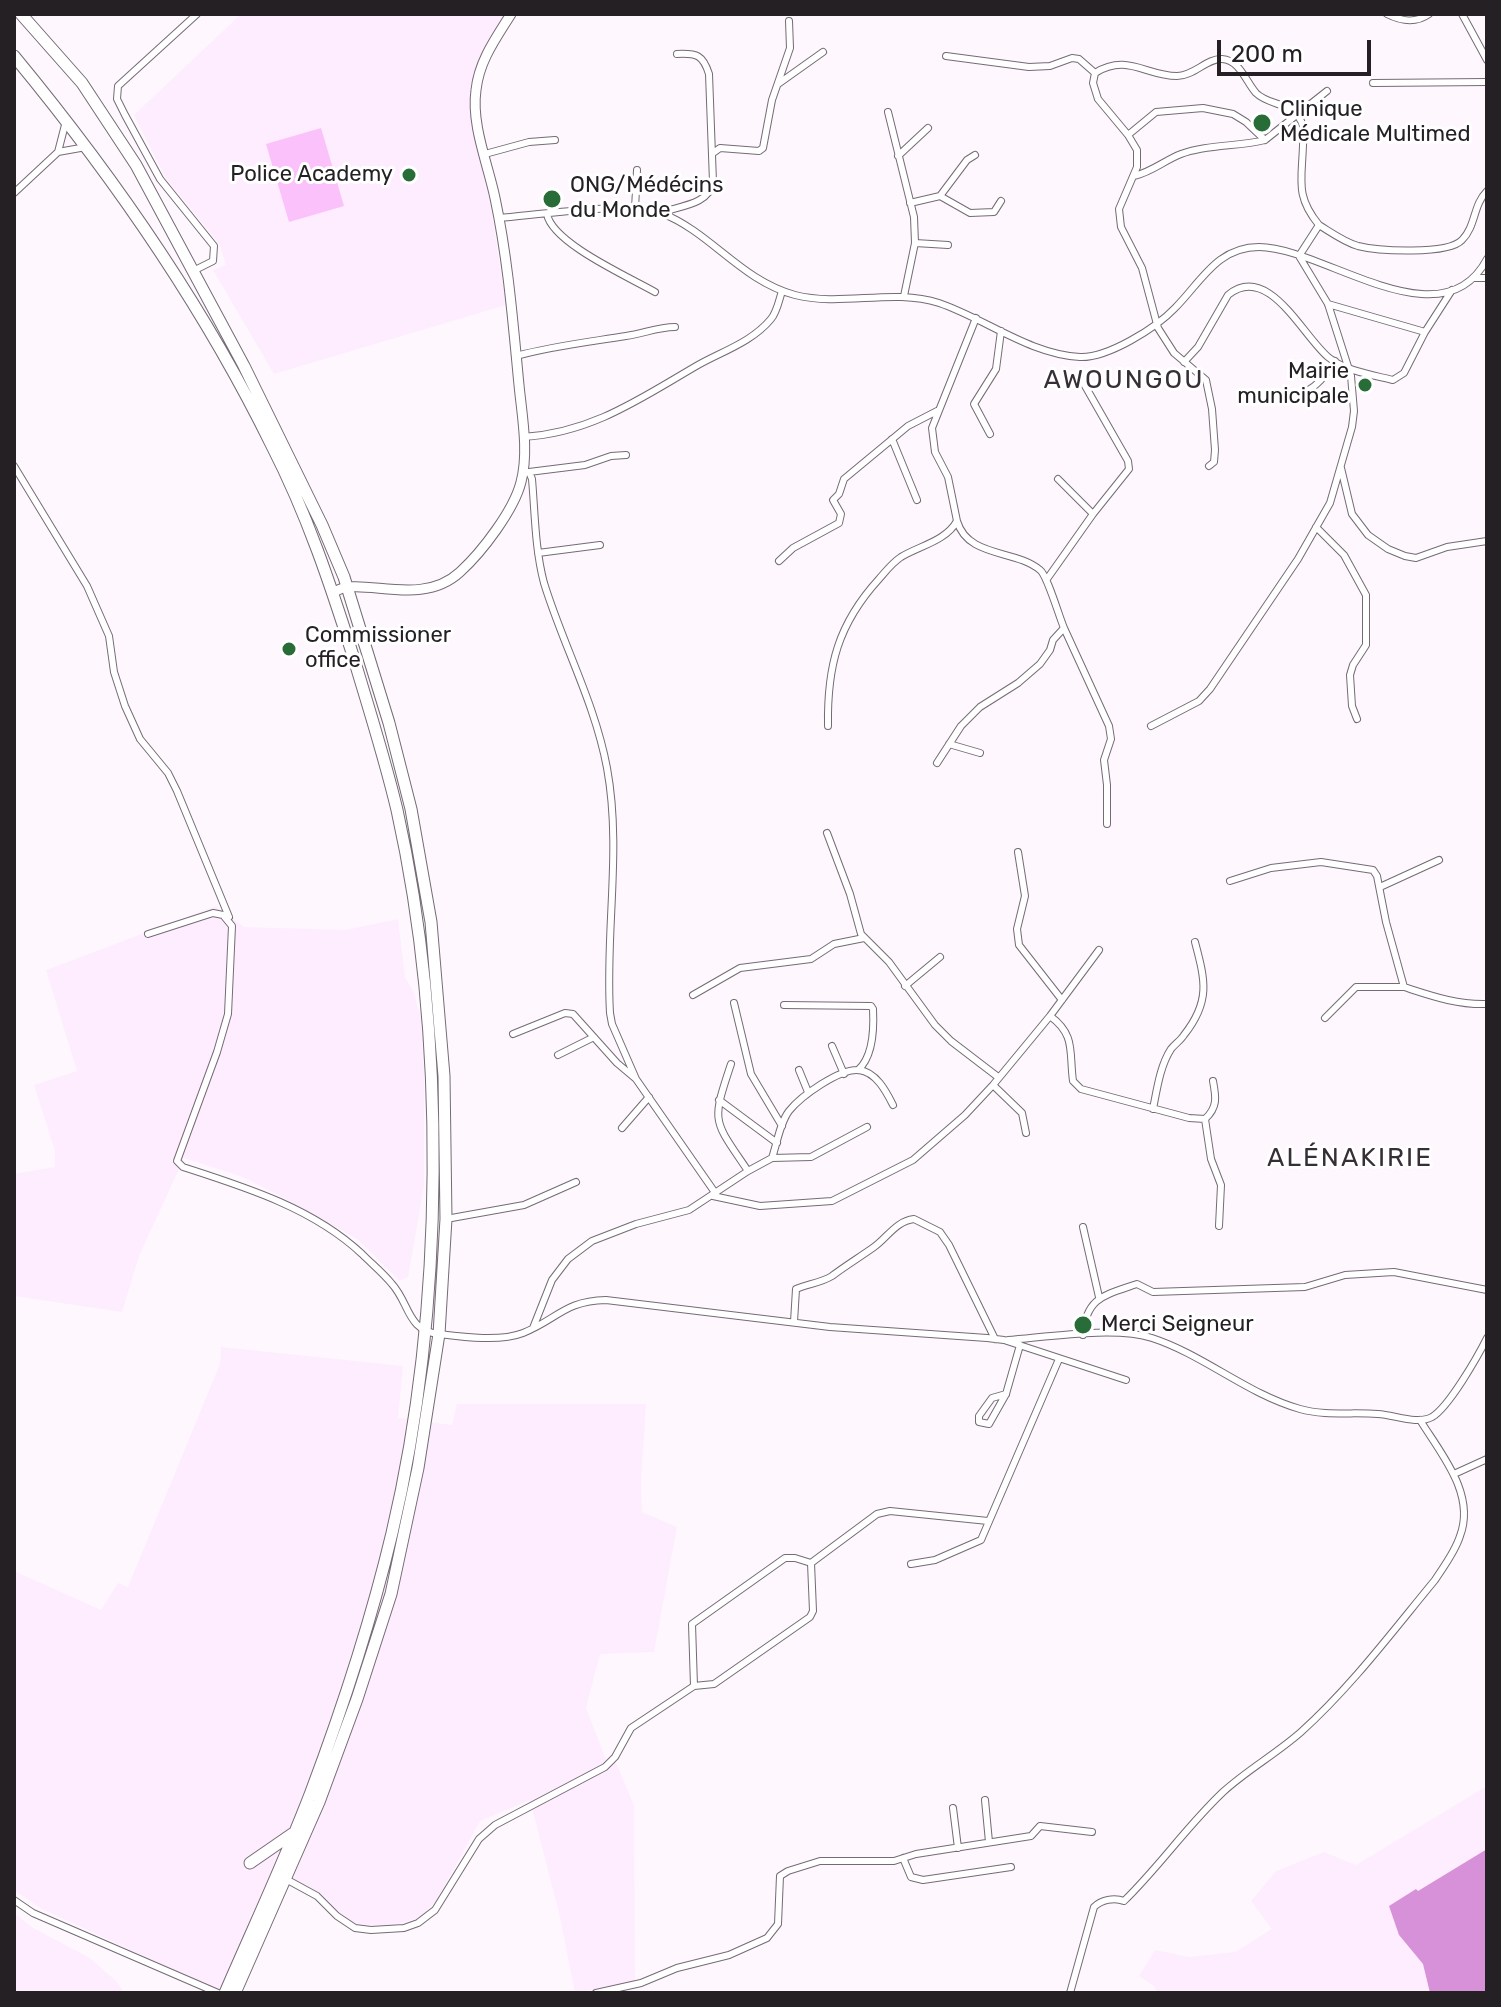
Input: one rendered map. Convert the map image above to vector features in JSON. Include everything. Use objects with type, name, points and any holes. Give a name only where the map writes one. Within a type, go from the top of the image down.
[{"type":"highway","points":[[21,14],[82,83],[151,190],[322,525],[348,591],[389,723],[411,809],[425,882],[444,1076],[446,1219],[439,1334],[418,1468],[391,1594],[340,1748],[225,1993]]},
{"type":"highway","points":[[14,56],[88,147],[173,270],[241,385],[304,515],[333,593],[379,741],[397,810],[416,918],[429,1044],[433,1133],[431,1236],[413,1426],[393,1530],[346,1696],[235,1993]]},
{"type":"highway","points":[[250,1863],[293,1834]]},
{"type":"street","points":[[193,271],[213,261],[214,246],[160,179],[116,92],[118,86],[197,14]]},
{"type":"street","points":[[333,593],[431,589],[458,574],[509,509],[526,472],[499,218],[475,109],[478,78],[484,59],[511,14]]},
{"type":"street","points":[[1387,14],[1408,21],[1429,14]]},
{"type":"street","points":[[1462,14],[1487,60]]},
{"type":"street","points":[[713,153],[720,148],[762,150],[772,100],[790,48],[789,21]]},
{"type":"street","points":[[778,84],[823,52]]},
{"type":"street","points":[[659,213],[700,200],[712,191],[710,90],[704,59],[698,54],[677,54]]},
{"type":"street","points":[[946,56],[1029,67],[1050,66],[1072,58],[1079,59],[1095,73]]},
{"type":"street","points":[[1095,73],[1123,64],[1167,75],[1186,75],[1222,59],[1236,66],[1259,96],[1289,108],[1301,120],[1301,195],[1319,225],[1348,242],[1403,250],[1453,247],[1469,231],[1480,198],[1487,191]]},
{"type":"street","points":[[1095,73],[1093,83],[1098,99],[1137,150],[1139,160],[1122,199],[1119,216],[1128,243],[1142,268],[1156,324],[1169,347],[1206,380],[1215,456],[1209,466]]},
{"type":"street","points":[[1373,83],[1487,82]]},
{"type":"street","points":[[1134,176],[1146,173],[1179,154],[1265,140],[1327,91]]},
{"type":"street","points":[[1128,135],[1156,112],[1203,108],[1233,114],[1265,140]]},
{"type":"street","points":[[888,112],[916,228],[904,296]]},
{"type":"street","points":[[58,152],[66,120]]},
{"type":"street","points":[[898,156],[928,128]]},
{"type":"street","points":[[485,154],[529,142],[555,140]]},
{"type":"street","points":[[14,193],[58,152],[88,147]]},
{"type":"street","points":[[940,196],[967,160],[975,155]]},
{"type":"street","points":[[635,209],[637,170]]},
{"type":"street","points":[[910,203],[940,196],[976,214],[994,212],[1001,201]]},
{"type":"street","points":[[499,218],[635,209],[659,213],[686,227],[753,277],[782,291],[831,299],[904,296],[938,303],[1029,344],[1082,357],[1116,348],[1156,324],[1178,305],[1213,264],[1230,253],[1261,247],[1299,256],[1385,288],[1425,294],[1452,290],[1473,278],[1487,259]]},
{"type":"street","points":[[547,214],[556,232],[655,292]]},
{"type":"street","points":[[1299,256],[1319,225]]},
{"type":"street","points":[[915,243],[948,245]]},
{"type":"street","points":[[1151,726],[1203,698],[1254,626],[1330,503],[1354,411],[1349,368],[1328,304],[1299,256]]},
{"type":"street","points":[[1473,278],[1487,278]]},
{"type":"street","points":[[1184,362],[1198,347],[1228,295],[1247,286],[1262,287],[1335,361],[1349,368],[1398,379],[1452,290]]},
{"type":"street","points":[[523,437],[572,431],[647,397],[750,339],[773,318],[782,291]]},
{"type":"street","points":[[1328,304],[1425,332]]},
{"type":"street","points":[[976,318],[937,411],[932,428],[935,452],[948,477],[957,521],[966,539],[1035,567],[1047,579],[1051,599],[1109,726],[1111,739],[1104,760],[1107,824]]},
{"type":"street","points":[[516,356],[550,346],[675,327]]},
{"type":"street","points":[[990,434],[974,404],[996,369],[1001,331]]},
{"type":"street","points":[[1266,399],[1300,396],[1310,390],[1335,361]]},
{"type":"street","points":[[1047,579],[1093,514],[1127,474],[1129,465],[1080,377]]},
{"type":"street","points":[[779,561],[793,548],[839,523],[841,514],[833,500],[839,494],[844,479],[908,426],[937,411]]},
{"type":"street","points":[[892,439],[917,500]]},
{"type":"street","points":[[526,472],[585,465],[611,456],[626,455]]},
{"type":"street","points":[[14,466],[87,586],[109,636],[114,672],[125,706],[140,739],[168,773],[177,791],[232,926],[228,1014],[177,1161],[183,1167],[251,1189],[292,1208],[349,1242],[393,1284],[423,1332],[507,1336],[533,1328],[577,1303],[606,1300],[794,1322],[1004,1340],[1124,1333],[1153,1338],[1270,1398],[1300,1409],[1420,1420],[1430,1418],[1441,1409],[1487,1338]]},
{"type":"street","points":[[1341,468],[1352,514],[1368,535],[1388,549],[1416,558],[1447,547],[1487,541]]},
{"type":"street","points":[[526,472],[532,479],[538,553],[549,599],[574,659],[607,765],[614,835],[610,1013],[636,1079]]},
{"type":"street","points":[[1058,479],[1093,514]]},
{"type":"street","points":[[828,726],[827,697],[833,663],[857,602],[893,563],[949,532],[957,521]]},
{"type":"street","points":[[1316,527],[1344,555],[1366,595],[1366,645],[1350,675],[1352,706],[1357,719]]},
{"type":"street","points":[[538,553],[600,545]]},
{"type":"street","points":[[937,763],[961,726],[980,707],[1018,683],[1040,664],[1053,640],[1064,628]]},
{"type":"street","points":[[949,744],[980,753]]},
{"type":"street","points":[[827,833],[864,938],[889,962],[935,1025],[998,1077]]},
{"type":"street","points":[[1018,852],[1025,896],[1017,929],[1019,945],[1062,1000]]},
{"type":"street","points":[[1380,887],[1439,860]]},
{"type":"street","points":[[1230,881],[1271,868],[1321,862],[1373,870],[1380,887],[1404,987]]},
{"type":"street","points":[[148,934],[213,913],[223,915],[232,926]]},
{"type":"street","points":[[693,995],[740,968],[811,959],[834,944],[864,938]]},
{"type":"street","points":[[1153,1109],[1161,1074],[1171,1050],[1184,1035],[1204,1000],[1205,983],[1195,942]]},
{"type":"street","points":[[513,1034],[569,1013],[636,1079],[714,1195],[760,1206],[832,1201],[913,1160],[932,1146],[993,1085],[1099,950]]},
{"type":"street","points":[[905,986],[940,957]]},
{"type":"street","points":[[1325,1018],[1356,987],[1404,987],[1438,999],[1487,1004]]},
{"type":"street","points":[[734,1003],[751,1074],[782,1126]]},
{"type":"street","points":[[772,1158],[789,1111],[808,1092],[858,1070],[865,1063],[873,1034],[871,1006],[784,1005]]},
{"type":"street","points":[[1050,1016],[1069,1035],[1073,1081],[1081,1089],[1153,1109],[1205,1119]]},
{"type":"street","points":[[558,1055],[592,1038]]},
{"type":"street","points":[[832,1046],[844,1074]]},
{"type":"street","points":[[731,1064],[716,1110],[719,1124],[748,1171]]},
{"type":"street","points":[[799,1070],[808,1092]]},
{"type":"street","points":[[858,1070],[870,1075],[883,1087],[893,1105]]},
{"type":"street","points":[[1205,1119],[1214,1111],[1216,1097],[1213,1081]]},
{"type":"street","points":[[993,1085],[1022,1113],[1026,1133]]},
{"type":"street","points":[[622,1128],[649,1097]]},
{"type":"street","points":[[719,1100],[777,1143]]},
{"type":"street","points":[[1205,1119],[1211,1159],[1221,1185],[1219,1226]]},
{"type":"street","points":[[533,1328],[552,1280],[568,1259],[592,1241],[636,1224],[675,1215],[714,1195],[772,1158],[811,1157],[867,1127]]},
{"type":"street","points":[[446,1219],[524,1205],[576,1182]]},
{"type":"street","points":[[794,1322],[796,1289],[832,1275],[882,1241],[885,1235],[909,1219],[914,1219],[940,1232],[949,1245],[995,1339]]},
{"type":"street","points":[[1083,1227],[1099,1297]]},
{"type":"street","points":[[1083,1335],[1084,1317],[1099,1297],[1137,1284],[1153,1292],[1305,1287],[1345,1275],[1394,1272],[1487,1290]]},
{"type":"street","points":[[1004,1340],[1126,1380]]},
{"type":"street","points":[[1006,1394],[992,1398],[979,1416],[979,1422],[989,1424],[1006,1394],[1020,1345]]},
{"type":"street","points":[[911,1564],[935,1560],[983,1538],[1059,1359]]},
{"type":"street","points":[[1070,1993],[1094,1907],[1110,1900],[1124,1901],[1222,1793],[1297,1735],[1329,1705],[1435,1580],[1460,1537],[1464,1520],[1460,1488],[1454,1474],[1420,1420]]},
{"type":"street","points":[[1454,1474],[1487,1459]]},
{"type":"street","points":[[811,1563],[883,1512],[988,1521]]},
{"type":"street","points":[[694,1686],[692,1624],[785,1558],[811,1563]]},
{"type":"street","points":[[280,1877],[317,1896],[337,1916],[355,1928],[390,1929],[418,1923],[435,1910],[487,1831],[505,1818],[605,1767],[615,1757],[631,1728],[694,1686],[714,1684],[810,1617],[813,1611],[811,1563]]},
{"type":"street","points":[[985,1800],[989,1842]]},
{"type":"street","points":[[953,1808],[958,1848]]},
{"type":"street","points":[[596,1993],[641,1983],[677,1968],[729,1955],[767,1938],[778,1924],[780,1876],[788,1871],[820,1861],[854,1859],[884,1862],[1031,1836],[1040,1826],[1092,1832]]},
{"type":"street","points":[[903,1858],[911,1877],[923,1880],[1011,1867]]},
{"type":"street","points":[[14,1900],[33,1913],[218,1993]]},
{"type":"shaded area","points":[[241,14],[507,14],[477,66],[471,108],[489,194],[506,305],[274,374],[213,270],[226,265],[220,245],[165,177],[134,115]]},
{"type":"shaded area","points":[[321,128],[344,206],[289,222],[266,144]]},
{"type":"shaded area","points":[[216,906],[244,927],[346,930],[398,919],[405,977],[421,1017],[424,1074],[424,1186],[408,1277],[400,1281],[357,1239],[280,1196],[243,1177],[184,1158],[139,1256],[122,1312],[14,1296],[14,1174],[55,1167],[55,1151],[34,1085],[77,1071],[46,970]]},
{"type":"shaded area","points":[[221,1347],[403,1366],[398,1418],[452,1425],[457,1404],[646,1404],[642,1512],[677,1527],[654,1652],[600,1654],[586,1708],[607,1762],[616,1763],[634,1805],[635,1982],[575,1993],[560,1917],[530,1800],[480,1821],[438,1898],[421,1918],[390,1926],[353,1924],[315,1890],[286,1884],[223,1993],[42,1909],[14,1890],[14,1571],[101,1610],[118,1583],[128,1587],[220,1364]]},
{"type":"shaded area","points":[[1487,1786],[1487,1849],[1417,1892],[1416,1889],[1399,1935],[1423,1964],[1430,1993],[1158,1993],[1154,1986],[1139,1976],[1155,1950],[1189,1957],[1235,1952],[1272,1929],[1251,1901],[1276,1871],[1324,1852],[1356,1865]]},
{"type":"shaded area","points":[[1487,1849],[1487,1993],[1430,1993],[1423,1964],[1399,1935],[1389,1906]]},
{"type":"shaded area","points":[[14,1913],[33,1928],[90,1958],[117,1982],[124,1993],[14,1993]]},
{"type":"place","name":"Clinique Médicale Multimed","points":[[1262,123]]},
{"type":"place","name":"Police Academy","points":[[409,175]]},
{"type":"place","name":"ONG/Médécins du Monde","points":[[552,199]]},
{"type":"place","name":"Mairie municipale","points":[[1365,385]]},
{"type":"place","name":"Commissioner office","points":[[289,649]]},
{"type":"place","name":"Merci Seigneur","points":[[1083,1325]]},
{"type":"district","name":"AWOUNGOU","points":[[1124,380]]},
{"type":"district","name":"ALÉNAKIRIE","points":[[1350,1158]]}]
